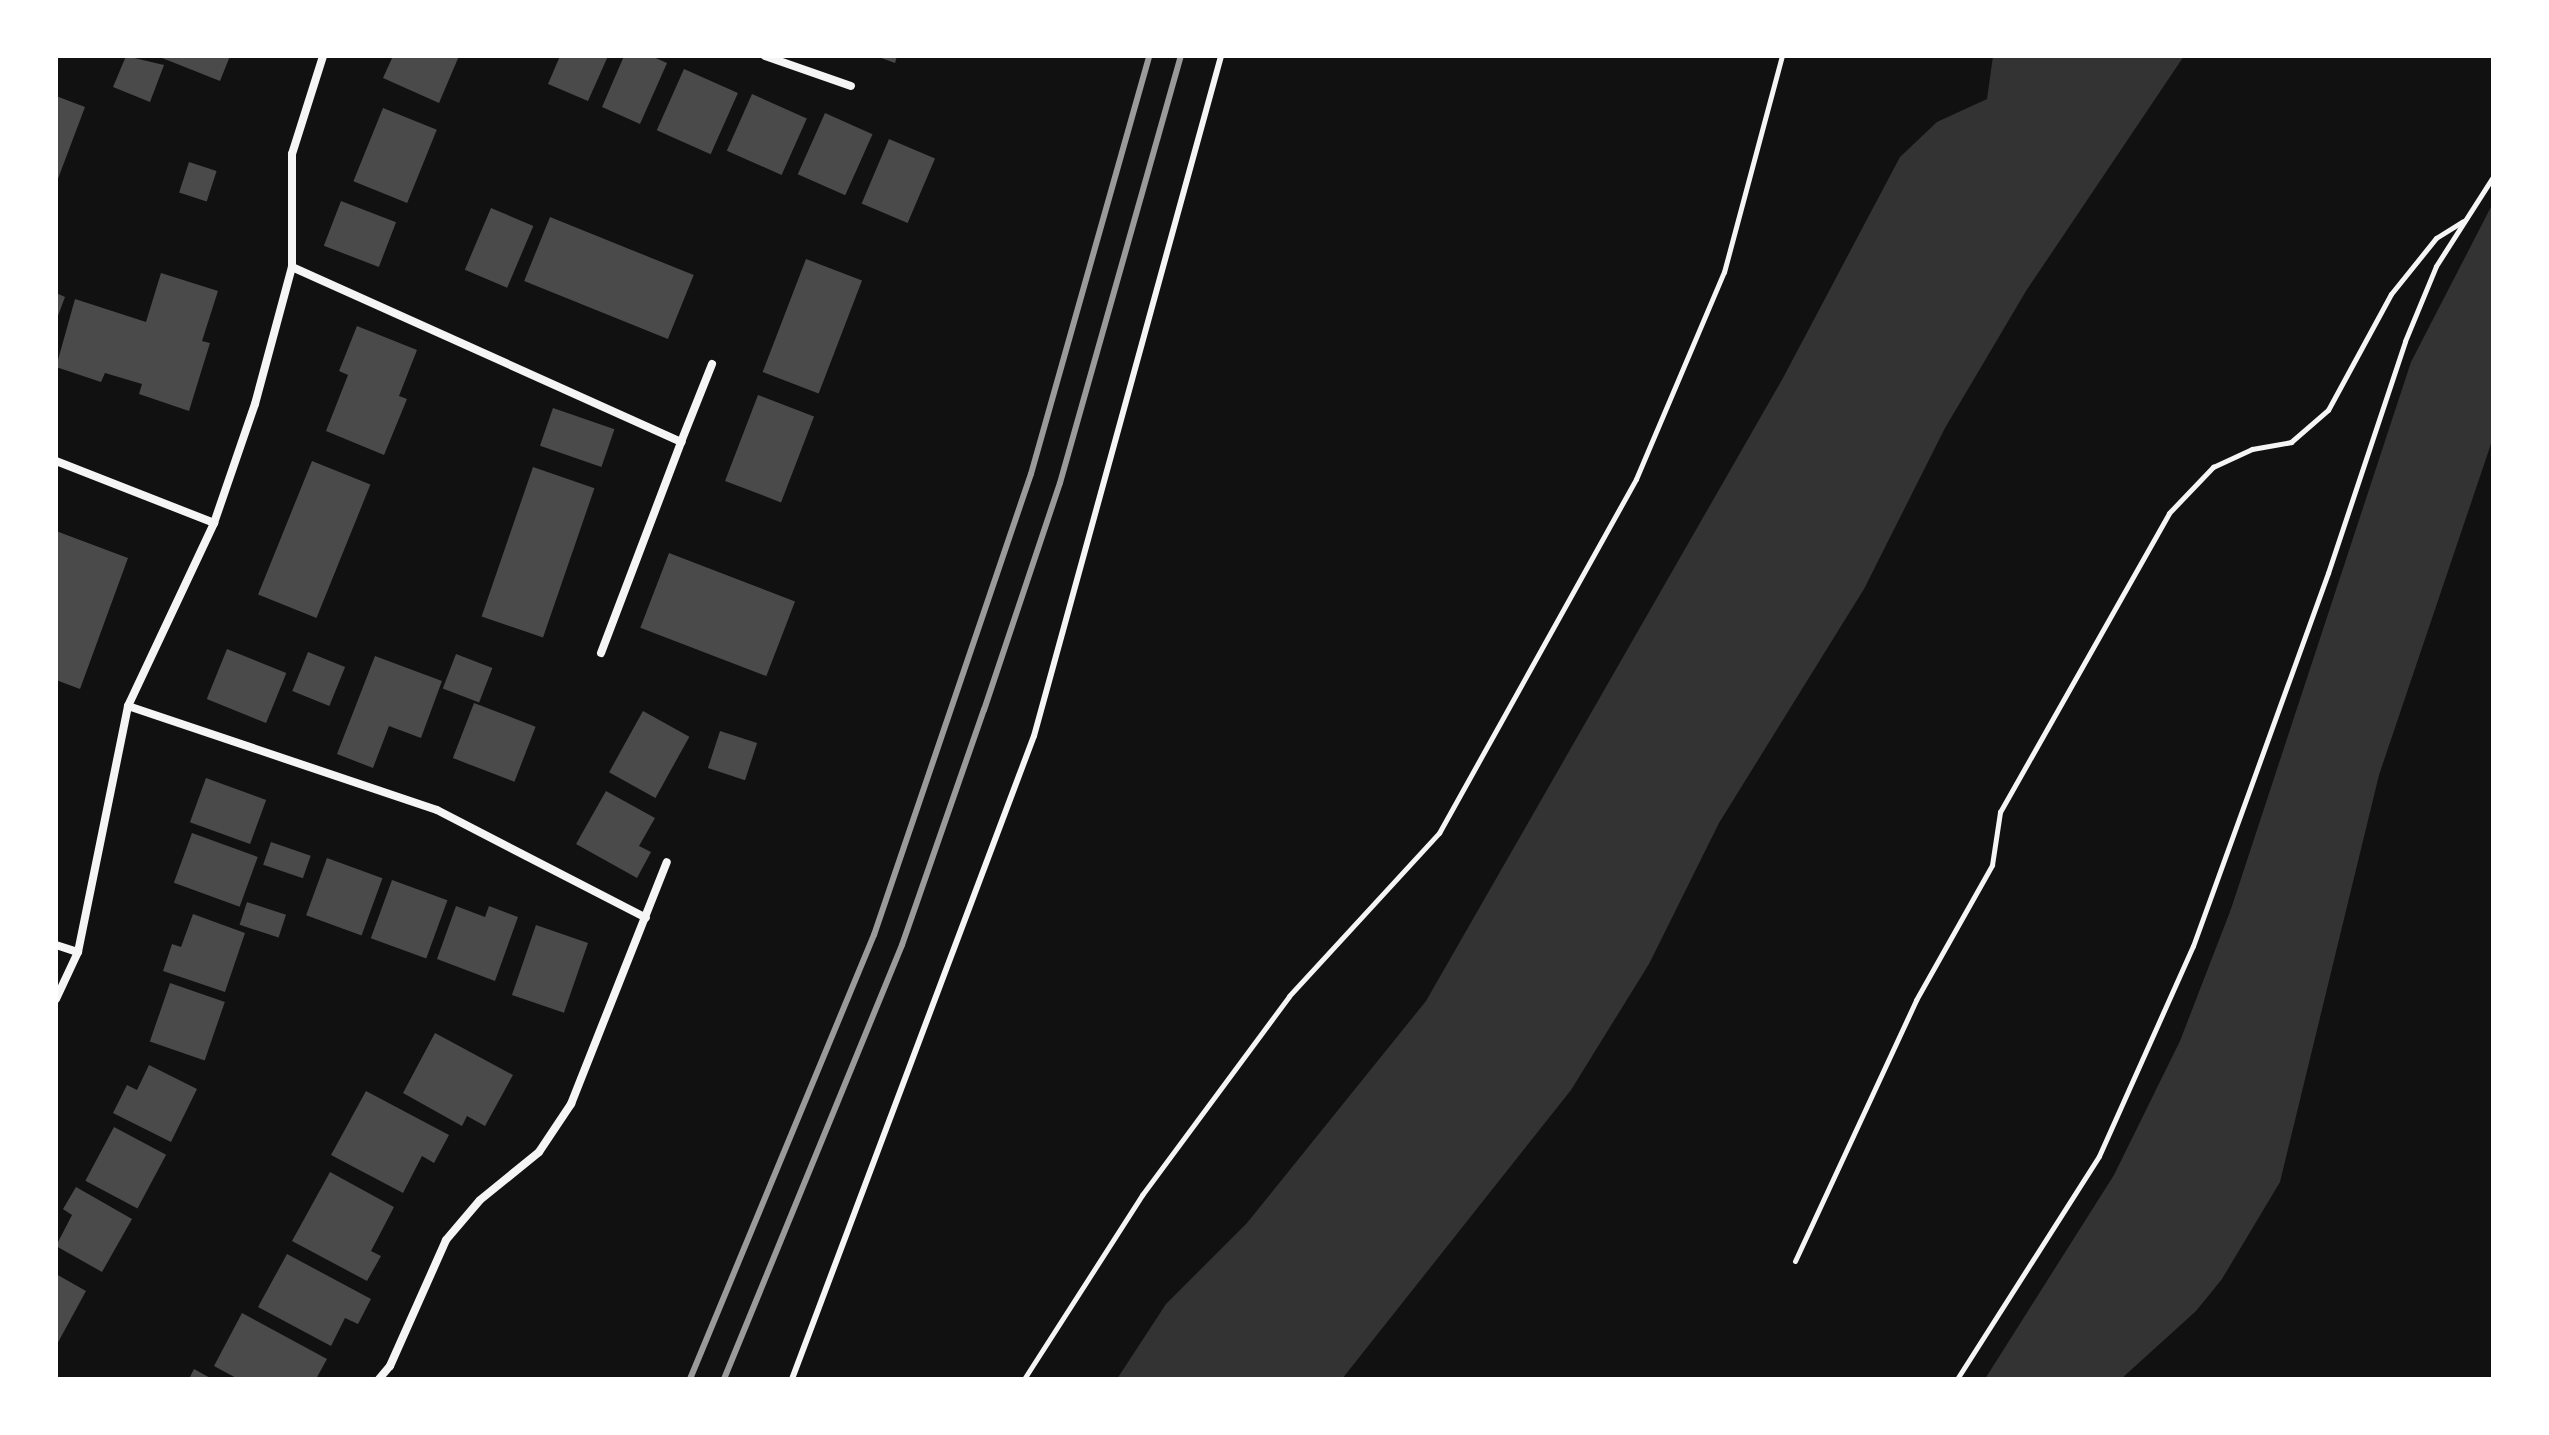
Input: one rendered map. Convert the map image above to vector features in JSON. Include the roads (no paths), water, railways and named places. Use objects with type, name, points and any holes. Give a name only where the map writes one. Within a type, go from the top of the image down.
[{"type":"street","points":[[56,999],[78,952],[128,706],[214,523],[255,404],[292,267],[292,154],[323,56]]},
{"type":"street","points":[[767,56],[851,86]]},
{"type":"street","points":[[292,267],[681,442]]},
{"type":"street","points":[[601,653],[712,364]]},
{"type":"street","points":[[56,461],[214,523]]},
{"type":"street","points":[[128,706],[437,810],[646,918]]},
{"type":"street","points":[[379,1379],[390,1366],[446,1240],[480,1200],[539,1152],[571,1104],[667,862]]},
{"type":"street","points":[[56,945],[78,952]]},
{"type":"lane","points":[[792,1379],[1034,736],[1221,56]]},
{"type":"railway","points":[[690,1379],[874,935],[1031,474],[1149,56]]},
{"type":"railway","points":[[724,1379],[902,945],[984,710],[1060,483],[1181,56]]}]
